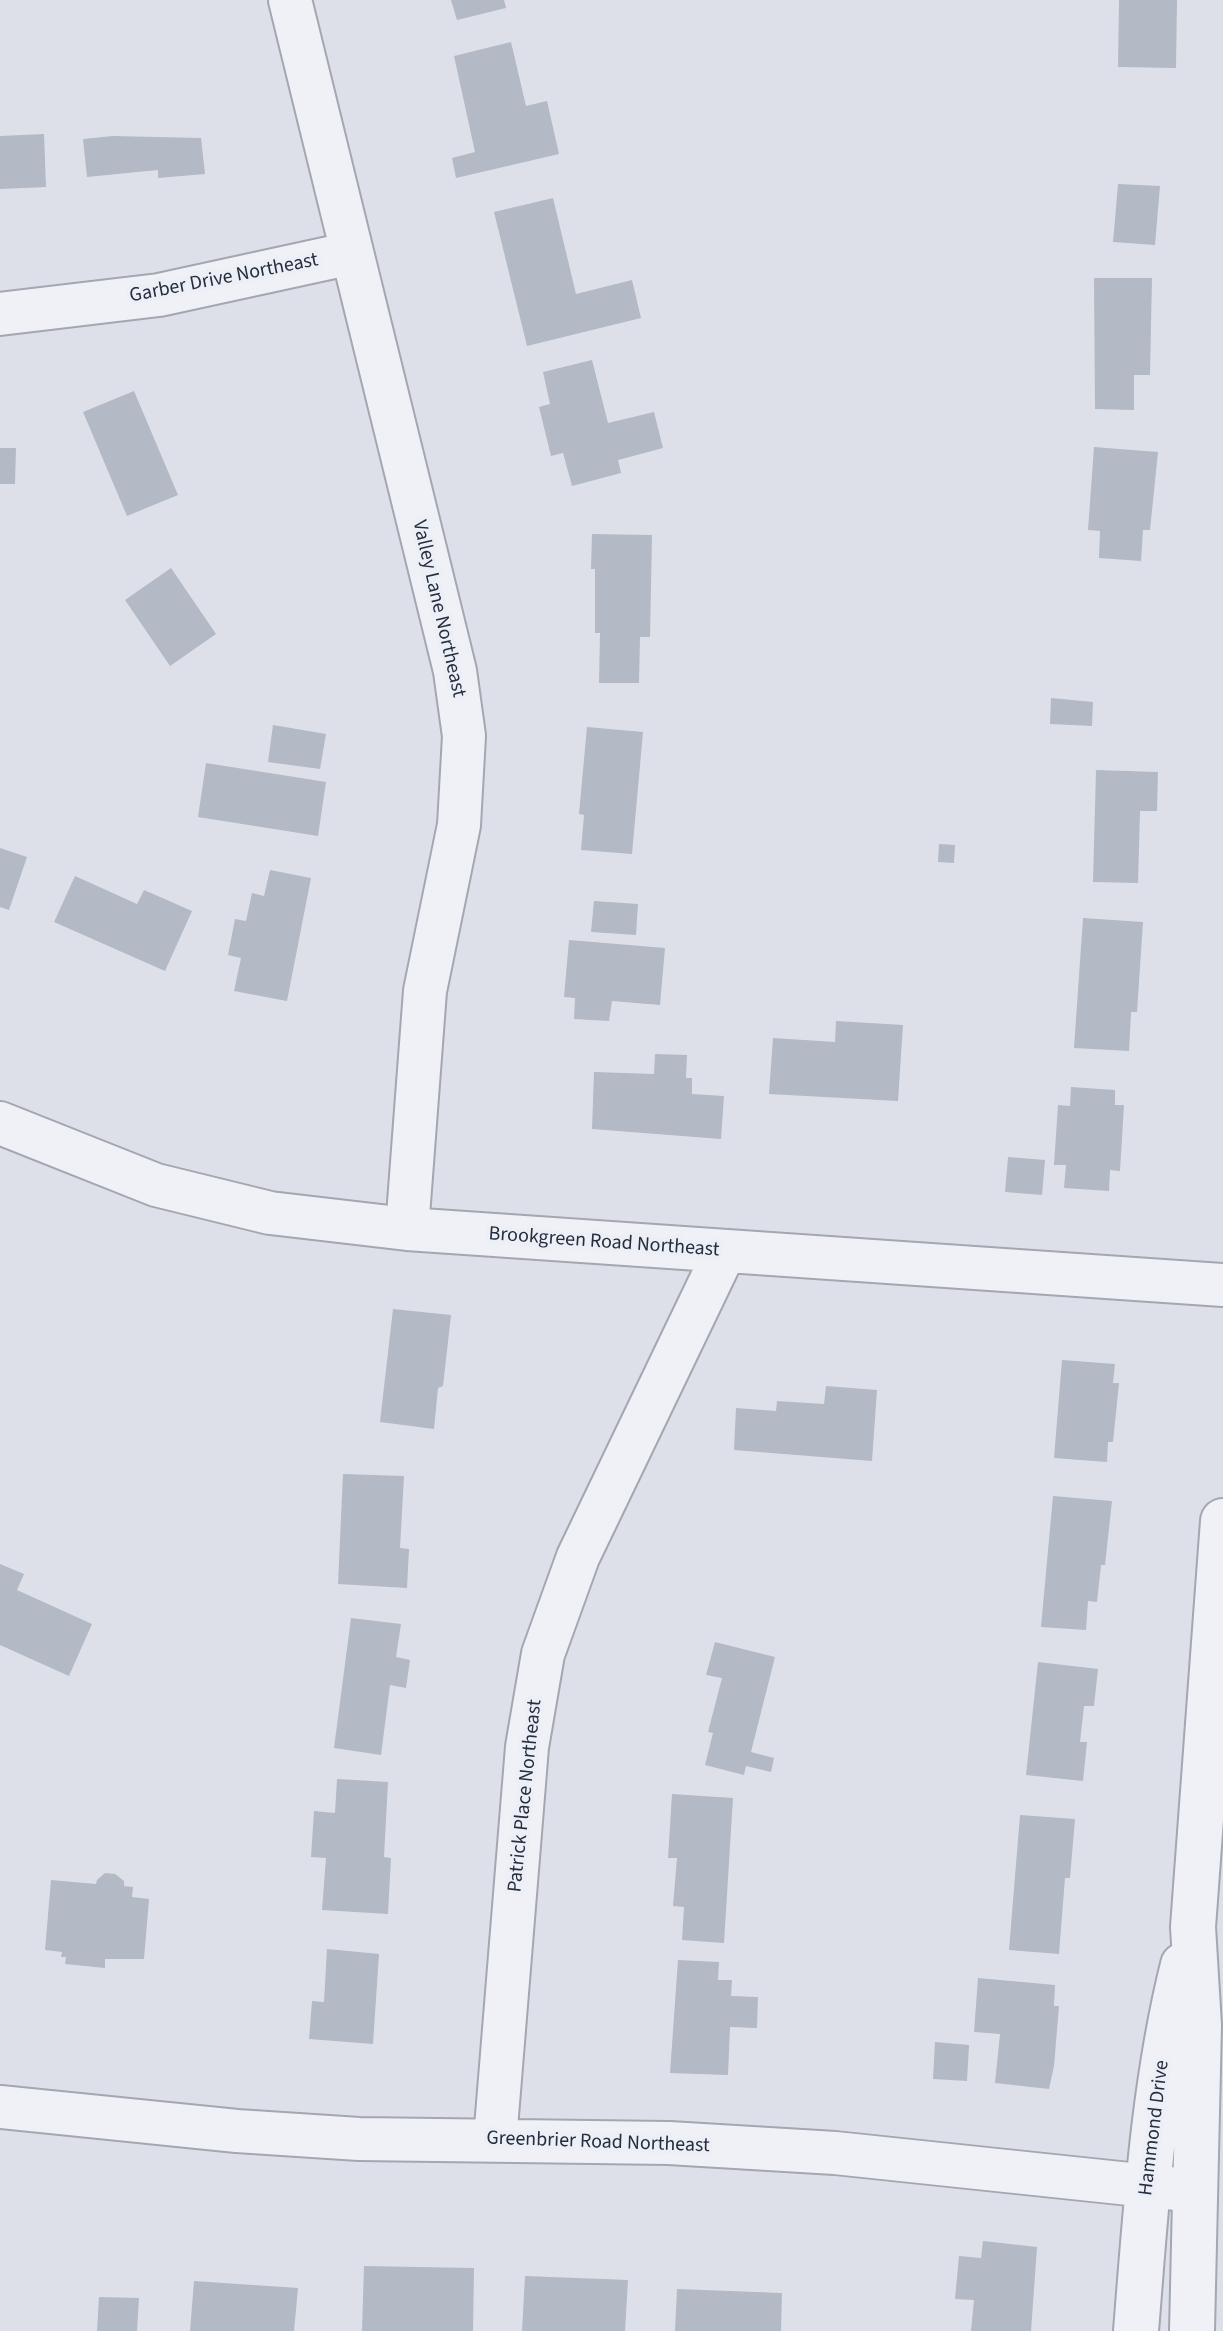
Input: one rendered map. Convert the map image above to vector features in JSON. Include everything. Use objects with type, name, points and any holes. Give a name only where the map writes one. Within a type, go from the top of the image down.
[{"type":"street","name":"Valley Lane Northeast","points":[[290,0],[455,671],[464,736],[459,825],[425,991],[407,1229]]},
{"type":"street","name":"Garber Drive Northeast","points":[[0,314],[159,295],[352,253]]},
{"type":"street","name":"Brookgreen Road Northeast","points":[[0,1123],[156,1185],[270,1213],[407,1229],[1223,1285]]},
{"type":"street","name":"Patrick Place Northeast","points":[[495,2140],[527,1747],[543,1654],[578,1557],[725,1251]]},
{"type":"street","name":"Hammond Drive","points":[[1192,2331],[1199,2025],[1193,1927],[1223,1521]]},
{"type":"street","name":"Hammond Drive","points":[[1136,2331],[1147,2186],[1168,2026],[1193,1927]]},
{"type":"street","name":"Greenbrier Road Northeast","points":[[0,2107],[237,2131],[359,2139],[669,2143],[835,2153],[1196,2191]]},
{"type":"building","points":[[451,0],[504,0],[506,8],[457,20]]},
{"type":"building","points":[[1119,0],[1177,0],[1176,68],[1118,67]]},
{"type":"building","points":[[511,42],[526,106],[547,101],[559,154],[456,178],[452,158],[475,152],[454,56]]},
{"type":"building","points":[[44,134],[46,187],[0,189],[0,136]]},
{"type":"building","points":[[113,136],[201,138],[205,174],[158,178],[158,170],[87,177],[83,139]]},
{"type":"building","points":[[1118,184],[1160,186],[1155,245],[1113,242]]},
{"type":"building","points":[[553,198],[576,294],[632,280],[641,318],[527,346],[494,212]]},
{"type":"building","points":[[1094,278],[1152,278],[1150,375],[1134,375],[1134,410],[1095,409]]},
{"type":"building","points":[[592,360],[608,423],[654,412],[663,448],[618,460],[621,473],[572,486],[563,453],[551,456],[539,407],[550,404],[543,372]]},
{"type":"building","points":[[134,391],[178,495],[127,516],[83,412]]},
{"type":"building","points":[[1094,447],[1158,452],[1150,530],[1143,530],[1141,561],[1099,558],[1100,531],[1088,530]]},
{"type":"building","points":[[0,448],[16,448],[15,484],[0,484]]},
{"type":"building","points":[[592,534],[652,535],[650,637],[640,637],[639,683],[599,683],[600,633],[595,633]]},
{"type":"building","points":[[171,568],[216,634],[170,666],[125,600]]},
{"type":"building","points":[[1051,698],[1093,702],[1092,726],[1050,724]]},
{"type":"building","points":[[273,725],[326,734],[320,769],[268,762]]},
{"type":"building","points":[[587,727],[643,732],[632,854],[581,850],[584,815],[579,814]]},
{"type":"building","points":[[206,763],[326,782],[318,836],[198,817]]},
{"type":"building","points":[[1096,770],[1158,772],[1157,811],[1140,811],[1138,883],[1093,882]]},
{"type":"building","points":[[939,844],[955,845],[954,863],[938,862]]},
{"type":"building","points":[[0,848],[27,857],[9,910],[0,907]]},
{"type":"building","points":[[270,870],[311,878],[287,1001],[234,991],[241,958],[228,955],[235,919],[246,921],[252,893],[264,896]]},
{"type":"building","points":[[75,876],[137,904],[144,890],[192,911],[165,971],[54,922]]},
{"type":"building","points":[[594,901],[638,904],[636,935],[591,932]]},
{"type":"building","points":[[1083,918],[1143,922],[1137,1012],[1131,1012],[1129,1051],[1074,1048]]},
{"type":"building","points":[[569,940],[665,948],[660,1005],[612,1001],[609,1021],[574,1019],[575,998],[564,997]]},
{"type":"building","points":[[836,1021],[903,1025],[898,1101],[769,1094],[773,1038],[835,1042]]},
{"type":"building","points":[[655,1054],[687,1055],[686,1078],[692,1078],[692,1094],[724,1096],[721,1139],[592,1129],[594,1072],[654,1074]]},
{"type":"building","points":[[1071,1087],[1115,1090],[1115,1105],[1124,1105],[1120,1171],[1110,1170],[1109,1191],[1064,1188],[1066,1165],[1054,1165],[1058,1105],[1070,1106]]},
{"type":"building","points":[[1008,1157],[1045,1160],[1042,1195],[1005,1192]]},
{"type":"building","points":[[393,1309],[451,1315],[443,1386],[438,1388],[434,1429],[380,1422]]},
{"type":"building","points":[[1062,1360],[1115,1364],[1113,1383],[1119,1383],[1113,1442],[1108,1442],[1107,1462],[1054,1458]]},
{"type":"building","points":[[826,1386],[877,1390],[872,1461],[734,1450],[736,1408],[776,1411],[777,1401],[824,1404]]},
{"type":"building","points":[[343,1474],[404,1476],[400,1548],[409,1549],[407,1588],[338,1584]]},
{"type":"building","points":[[1053,1496],[1112,1501],[1105,1565],[1101,1565],[1097,1602],[1088,1601],[1086,1630],[1041,1627]]},
{"type":"building","points":[[0,1564],[24,1574],[17,1590],[92,1624],[69,1676],[0,1645]]},
{"type":"building","points":[[351,1618],[401,1624],[396,1657],[410,1660],[406,1688],[390,1685],[381,1755],[334,1748]]},
{"type":"building","points":[[715,1642],[775,1657],[751,1752],[774,1758],[771,1772],[746,1766],[744,1775],[705,1765],[713,1733],[708,1732],[722,1678],[706,1675]]},
{"type":"building","points":[[1038,1662],[1098,1669],[1094,1706],[1084,1706],[1080,1742],[1087,1742],[1083,1781],[1026,1775]]},
{"type":"building","points":[[337,1779],[388,1782],[384,1857],[391,1858],[388,1914],[322,1910],[326,1858],[311,1857],[314,1811],[335,1813]]},
{"type":"building","points":[[672,1794],[733,1798],[724,1943],[682,1940],[684,1907],[673,1906],[677,1858],[668,1858]]},
{"type":"building","points":[[1020,1815],[1075,1819],[1070,1878],[1065,1878],[1059,1954],[1009,1950]]},
{"type":"building","points":[[105,1873],[115,1874],[124,1881],[124,1886],[133,1887],[132,1897],[149,1899],[144,1959],[105,1959],[105,1968],[65,1964],[66,1957],[61,1957],[62,1952],[45,1950],[51,1880],[96,1884]]},
{"type":"building","points":[[327,1949],[379,1954],[373,2044],[309,2039],[312,2001],[324,2002]]},
{"type":"building","points":[[678,1960],[719,1962],[718,1980],[732,1980],[731,1996],[758,1997],[757,2028],[730,2027],[728,2075],[670,2073]]},
{"type":"building","points":[[978,1978],[1055,1985],[1054,2006],[1059,2006],[1049,2089],[995,2083],[1000,2034],[974,2032]]},
{"type":"building","points":[[935,2042],[969,2045],[967,2081],[933,2079]]},
{"type":"building","points":[[983,2241],[1037,2247],[1031,2331],[971,2331],[974,2300],[955,2299],[959,2256],[981,2258]]},
{"type":"building","points":[[364,2266],[474,2268],[473,2331],[362,2331]]},
{"type":"building","points":[[525,2276],[628,2280],[625,2331],[522,2331]]},
{"type":"building","points":[[194,2281],[298,2288],[294,2331],[190,2331]]},
{"type":"building","points":[[677,2289],[782,2293],[781,2331],[675,2331]]},
{"type":"building","points":[[99,2297],[139,2298],[137,2331],[97,2331]]}]
